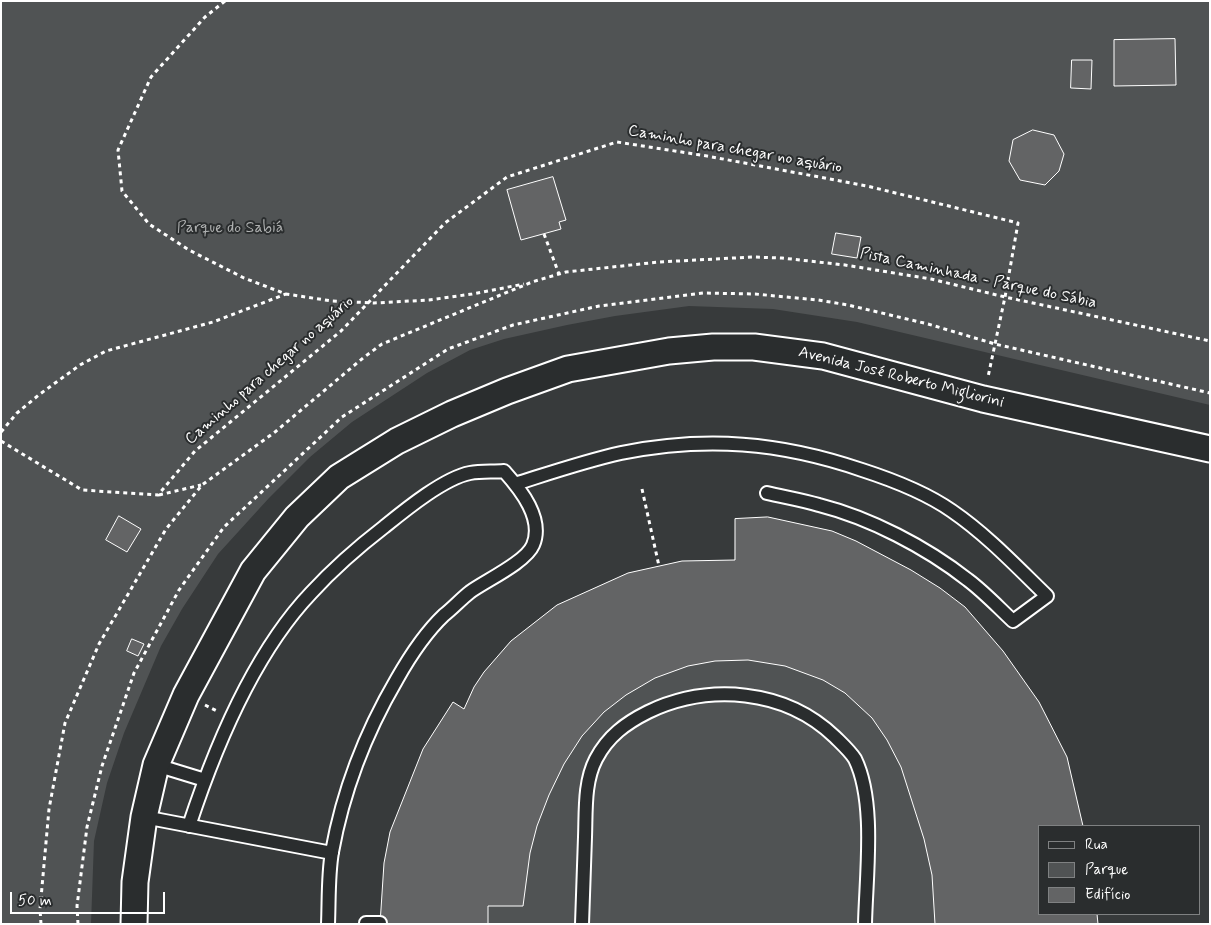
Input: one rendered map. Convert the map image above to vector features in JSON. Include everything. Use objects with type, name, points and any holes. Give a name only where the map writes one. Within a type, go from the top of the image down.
[{"type":"street","name":"Avenida José Roberto Migliorini","points":[[134,924],[135,882],[144,817],[156,765],[186,695],[253,571],[297,517],[340,477],[397,441],[452,414],[507,390],[568,369],[669,351],[713,347],[754,347],[823,356],[983,399],[1210,449]]},
{"type":"lane","points":[[515,484],[620,454],[670,445],[740,444],[765,446],[794,452],[832,460],[900,483],[951,510],[997,548],[1047,596],[1013,621],[969,581],[940,560],[909,542],[862,519],[820,505],[767,494]]},
{"type":"lane","points":[[189,826],[204,780],[246,688],[278,635],[310,594],[350,554],[444,484],[469,473],[504,472],[515,484],[535,520],[533,546],[528,554],[520,560],[469,593],[434,625],[408,659],[387,695],[367,735],[339,818],[330,870],[328,924]]},
{"type":"lane","points":[[582,924],[586,794],[590,772],[604,745],[613,734],[632,720],[660,706],[692,697],[733,694],[760,697],[789,706],[815,720],[828,730],[854,758],[861,774],[867,797],[868,832],[865,924]]},
{"type":"lane","points":[[156,765],[204,780]]},
{"type":"lane","points":[[144,817],[332,853]]},
{"type":"lane","points":[[366,923],[380,923]]},
{"type":"path","points":[[225,1],[206,17],[151,77],[118,150],[122,191],[149,224],[189,250],[244,278],[286,294],[332,301],[368,303],[438,299],[532,282]]},
{"type":"path","name":"Caminho para chegar no aquário","points":[[158,495],[195,452],[341,331],[445,222],[507,177],[617,142],[707,156],[867,186],[1018,222],[1005,297]]},
{"type":"path","points":[[544,234],[559,274]]},
{"type":"path","name":"Pista Caminhada - Parque do Sábia","points":[[41,924],[40,909],[48,810],[65,723],[99,644],[166,529],[202,484],[275,432],[382,344],[532,282],[566,272],[659,262],[753,257],[782,258],[882,270],[931,279],[1005,297],[1210,341]]},
{"type":"path","points":[[1,432],[17,413],[40,394],[80,365],[106,351],[213,322],[286,294]]},
{"type":"path","points":[[983,399],[1005,297]]},
{"type":"path","points":[[1,441],[82,490],[158,495],[202,484]]},
{"type":"path","points":[[642,489],[659,566]]},
{"type":"path","points":[[186,695],[231,719]]},
{"type":"green space","name":"Parque do Sabiá","points":[[1,1],[1210,1],[1210,405],[857,322],[773,309],[689,306],[615,316],[504,339],[470,350],[427,373],[352,422],[310,457],[269,498],[218,554],[182,609],[161,646],[124,733],[107,783],[94,841],[91,924],[1,924]]},
{"type":"green space","points":[[768,517],[832,531],[856,541],[911,570],[1067,757],[1083,825],[1038,825],[1038,915],[1097,915],[1098,924],[380,924],[423,749],[453,702],[464,709],[474,687],[484,672],[510,641],[557,605],[628,573],[682,561],[734,560],[735,519]]},
{"type":"building","points":[[1175,39],[1176,85],[1114,86],[1114,40]]},
{"type":"building","points":[[1072,60],[1092,60],[1091,89],[1071,88]]},
{"type":"building","points":[[1033,130],[1054,135],[1064,154],[1059,171],[1045,185],[1020,180],[1009,161],[1013,140]]},
{"type":"building","points":[[553,177],[566,220],[559,222],[561,229],[521,240],[507,190]]},
{"type":"building","points":[[836,233],[861,237],[857,258],[832,254]]},
{"type":"building","points":[[119,516],[141,529],[127,552],[106,540]]},
{"type":"building","points":[[768,517],[832,531],[856,541],[911,570],[940,588],[965,607],[1003,651],[1039,702],[1067,757],[1083,825],[1038,825],[1038,915],[1097,915],[1098,924],[935,924],[932,875],[924,839],[901,767],[887,740],[872,718],[845,693],[823,680],[785,666],[748,660],[715,661],[688,666],[655,678],[626,695],[604,712],[582,736],[564,764],[537,826],[530,853],[523,906],[488,906],[488,924],[380,924],[384,863],[390,832],[423,749],[453,702],[464,709],[474,687],[484,672],[511,641],[557,605],[628,573],[682,561],[735,560],[735,519]]},
{"type":"building","points":[[132,639],[144,644],[138,656],[127,651]]}]
